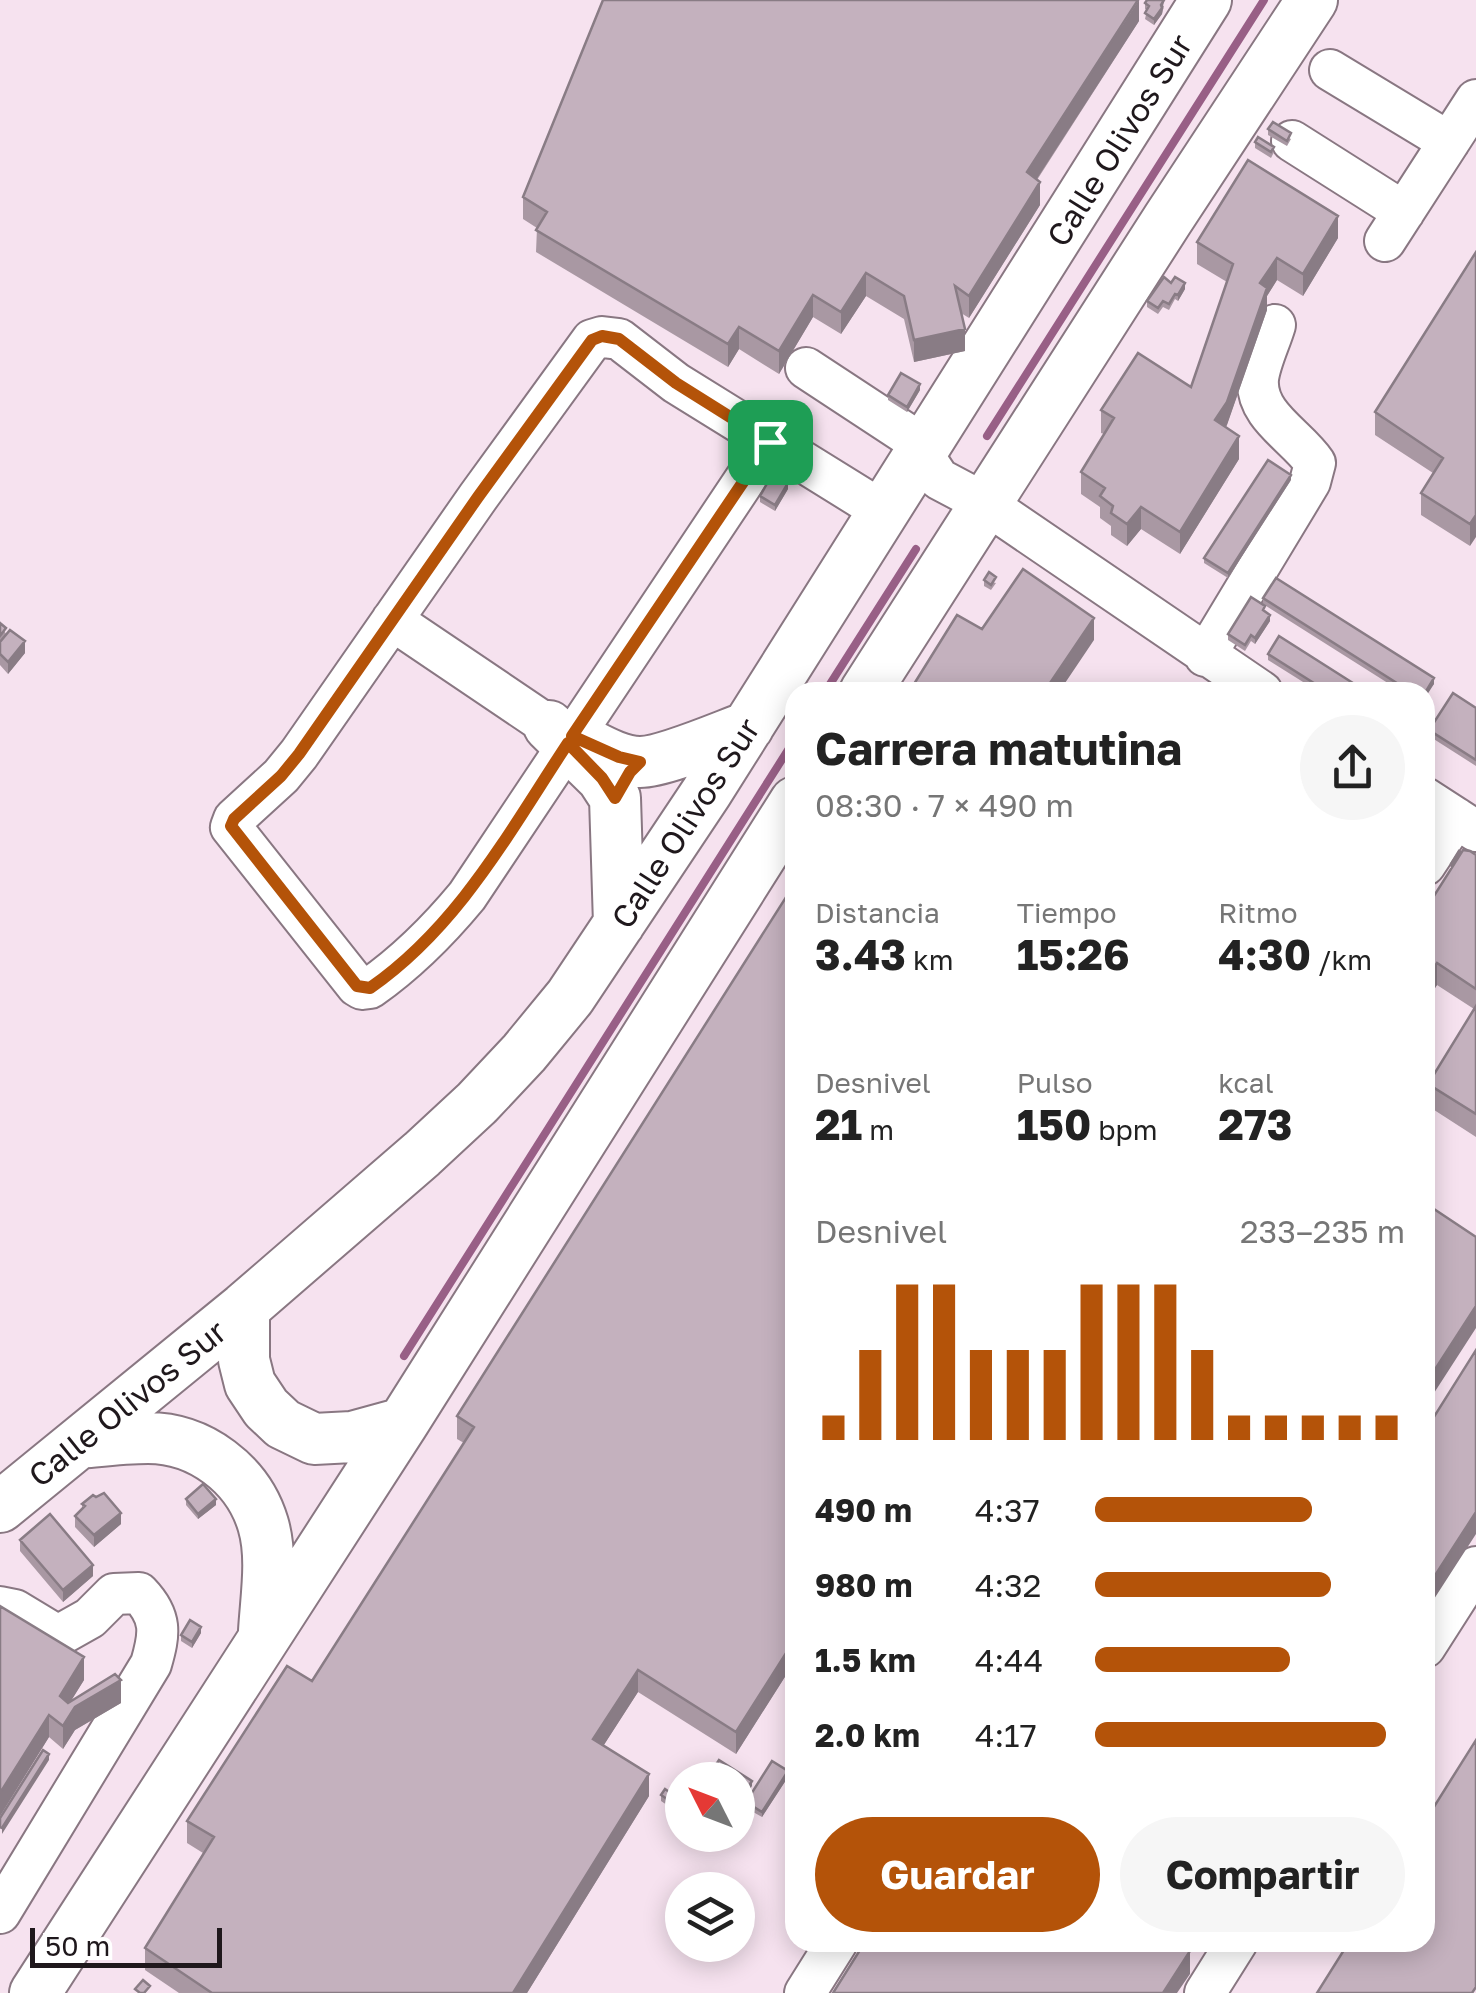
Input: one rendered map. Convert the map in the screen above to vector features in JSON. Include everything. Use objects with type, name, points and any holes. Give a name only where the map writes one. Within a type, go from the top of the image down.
[{"type":"main road","points":[[871,682],[1312,0]]},
{"type":"main road","name":"Calle Olivos Sur","points":[[0,1508],[244,1308],[422,1154],[524,1053],[570,997],[884,512],[1185,12]]},
{"type":"main road","points":[[628,780],[682,750],[748,727]]},
{"type":"main road","points":[[563,735],[619,757],[628,780],[619,924]]},
{"type":"main road","points":[[35,1993],[403,1423],[785,818]]},
{"type":"main road","points":[[244,1308],[244,1360],[250,1384],[266,1408],[284,1424],[314,1439],[352,1437],[403,1423]]},
{"type":"main road","points":[[79,1443],[150,1438],[184,1443],[212,1454],[246,1488],[263,1524],[268,1560],[264,1636]]},
{"type":"lane","points":[[1330,70],[1449,142]]},
{"type":"lane","points":[[1292,142],[1395,227],[1476,100]]},
{"type":"lane","points":[[1205,656],[1310,482],[1315,463],[1263,408],[1258,381],[1275,325]]},
{"type":"lane","points":[[770,442],[563,735],[467,896],[440,929],[378,982],[370,988],[357,986],[231,826],[299,754],[592,340],[602,336],[619,339],[676,383],[884,512]]},
{"type":"lane","points":[[806,368],[911,437],[939,479],[986,504],[1246,682]]},
{"type":"lane","points":[[392,620],[563,735]]},
{"type":"lane","points":[[1435,847],[1452,816]]},
{"type":"lane","points":[[1435,1632],[1476,1567]]},
{"type":"lane","points":[[0,1608],[15,1610],[58,1636],[90,1618],[114,1594],[139,1593],[153,1608],[159,1637],[152,1664],[0,1913]]},
{"type":"lane","points":[[805,1993],[831,1952]]},
{"type":"lane","points":[[1205,1993],[1231,1952]]},
{"type":"building","points":[[603,0],[1138,0],[1027,172],[1040,182],[969,296],[955,286],[965,329],[914,340],[904,296],[866,273],[841,312],[813,295],[779,351],[739,327],[728,344],[536,230],[547,212],[523,197]]},
{"type":"building","points":[[1147,0],[1164,0],[1154,19],[1145,13]]},
{"type":"building","points":[[1273,122],[1291,133],[1287,141],[1268,129]]},
{"type":"building","points":[[1258,137],[1274,147],[1271,152],[1255,142]]},
{"type":"building","points":[[1248,160],[1338,216],[1303,274],[1277,258],[1260,283],[1267,288],[1227,402],[1215,420],[1239,436],[1180,532],[1141,507],[1127,524],[1111,513],[1113,506],[1100,496],[1105,488],[1081,472],[1114,418],[1101,410],[1138,353],[1191,387],[1233,264],[1197,242]]},
{"type":"building","points":[[1476,252],[1476,515],[1470,524],[1421,493],[1443,458],[1375,412]]},
{"type":"building","points":[[1164,277],[1171,283],[1175,277],[1185,283],[1169,304],[1163,301],[1158,308],[1147,301]]},
{"type":"building","points":[[901,373],[920,384],[907,407],[888,395]]},
{"type":"building","points":[[1268,460],[1291,475],[1228,573],[1204,558]]},
{"type":"building","points":[[772,462],[785,473],[781,479],[788,483],[775,505],[760,496],[769,480],[763,476]]},
{"type":"building","points":[[1023,569],[1094,618],[1051,682],[915,682],[957,615],[982,629]]},
{"type":"building","points":[[989,572],[996,577],[991,585],[984,580]]},
{"type":"building","points":[[1276,578],[1434,678],[1432,682],[1395,682],[1263,598]]},
{"type":"building","points":[[1251,597],[1265,606],[1263,610],[1270,615],[1255,638],[1251,635],[1245,645],[1228,634]]},
{"type":"building","points":[[10,630],[25,641],[8,662],[0,654],[0,642]]},
{"type":"building","points":[[1279,636],[1351,682],[1312,682],[1268,654]]},
{"type":"building","points":[[1453,693],[1476,708],[1476,760],[1435,734],[1435,721]]},
{"type":"building","points":[[1463,850],[1476,855],[1476,989],[1437,963],[1435,966],[1435,894]]},
{"type":"building","points":[[785,899],[785,1655],[736,1732],[638,1670],[593,1739],[649,1774],[513,1993],[212,1993],[145,1948],[214,1837],[187,1821],[287,1666],[312,1681],[474,1427],[457,1416]]},
{"type":"building","points":[[1476,1006],[1476,1114],[1435,1088],[1435,1073]]},
{"type":"building","points":[[1435,1210],[1476,1237],[1476,1306],[1435,1370]]},
{"type":"building","points":[[1476,1350],[1476,1512],[1435,1576],[1435,1415]]},
{"type":"building","points":[[203,1484],[216,1499],[198,1514],[186,1499]]},
{"type":"building","points":[[104,1493],[121,1513],[94,1535],[75,1516],[93,1495]]},
{"type":"building","points":[[50,1514],[93,1565],[63,1590],[20,1540]]},
{"type":"building","points":[[0,1606],[84,1657],[60,1696],[68,1703],[115,1674],[121,1680],[75,1707],[63,1726],[49,1715],[0,1793]]},
{"type":"building","points":[[190,1620],[201,1627],[192,1642],[181,1635]]},
{"type":"building","points":[[1476,1740],[1476,1987],[1472,1993],[1317,1993],[1343,1952],[1435,1952],[1435,1805]]},
{"type":"building","points":[[43,1750],[49,1754],[0,1827],[0,1818]]},
{"type":"building","points":[[772,1761],[785,1769],[785,1776],[762,1812],[755,1808],[755,1788]]},
{"type":"building","points":[[859,1952],[1189,1952],[1163,1993],[833,1993]]},
{"type":"building","points":[[143,1980],[150,1986],[140,1993],[135,1989]]},
{"type":"waterway","points":[[987,436],[1264,0]]},
{"type":"waterway","points":[[831,682],[916,549]]},
{"type":"waterway","points":[[404,1356],[785,755]]},
{"type":"route","points":[[602,336],[619,339],[676,383],[770,442],[572,736],[640,762],[615,798],[602,778],[568,743],[467,896],[440,929],[370,988],[357,986],[231,826],[299,754],[592,340],[602,336]]}]
